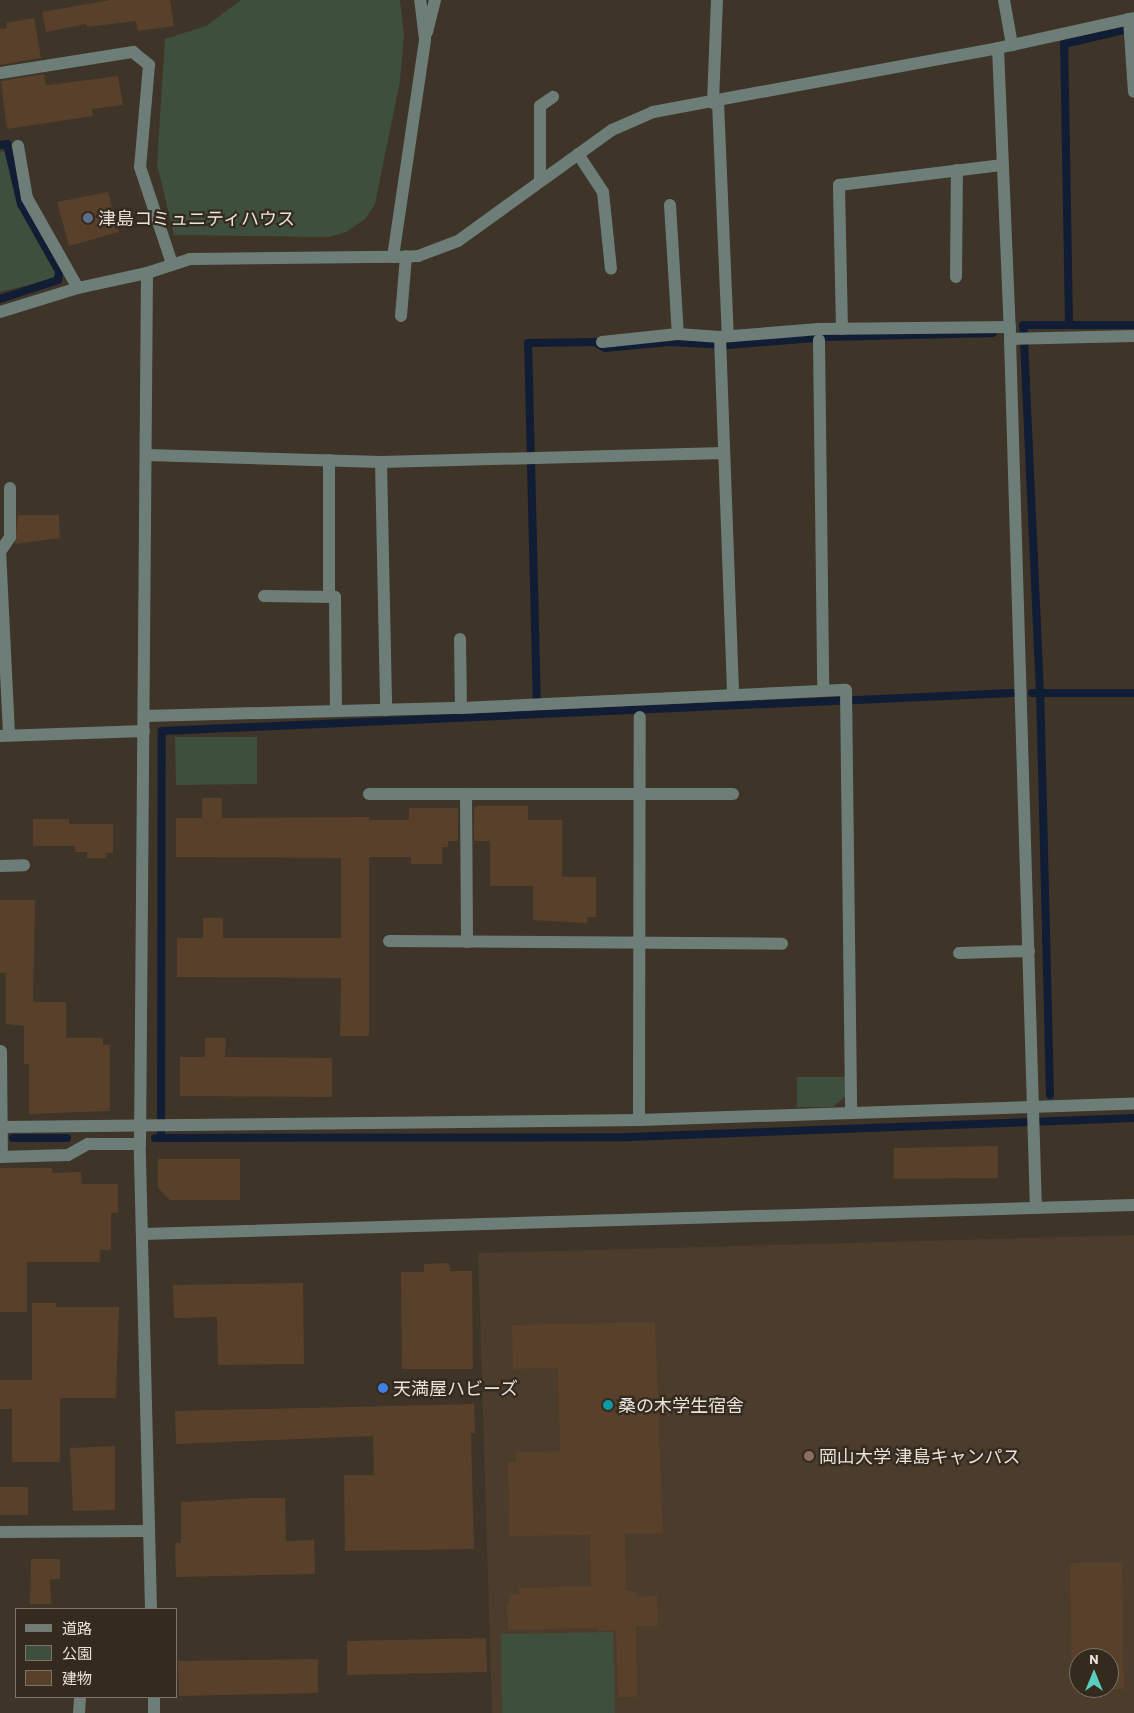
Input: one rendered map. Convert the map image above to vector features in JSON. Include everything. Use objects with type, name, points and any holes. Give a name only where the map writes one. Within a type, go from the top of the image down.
[{"type":"street","points":[[420,0],[425,39]]},
{"type":"street","points":[[393,257],[425,39],[435,0]]},
{"type":"street","points":[[717,0],[715,103],[724,453],[733,693]]},
{"type":"street","points":[[1004,0],[1012,45]]},
{"type":"street","points":[[0,312],[78,288],[147,273],[190,259],[418,256],[458,241],[578,154],[630,120],[653,112],[715,103],[1130,23],[1134,92]]},
{"type":"street","points":[[998,48],[1001,165],[1017,336],[1028,951],[1036,1208]]},
{"type":"street","points":[[0,73],[133,52],[149,65],[140,167],[172,264]]},
{"type":"street","points":[[540,180],[540,106],[553,97]]},
{"type":"street","points":[[18,146],[27,198],[78,288]]},
{"type":"street","points":[[578,154],[603,192],[611,269]]},
{"type":"street","points":[[842,329],[839,185],[1001,165]]},
{"type":"street","points":[[956,277],[957,170]]},
{"type":"street","points":[[670,205],[678,334]]},
{"type":"street","points":[[401,316],[406,256]]},
{"type":"street","points":[[147,273],[144,731],[148,1125],[140,1144],[151,1608]]},
{"type":"street","points":[[602,342],[678,334],[722,341],[842,329],[1017,336],[1134,336]]},
{"type":"street","points":[[819,340],[822,690]]},
{"type":"street","points":[[147,455],[381,462],[724,453]]},
{"type":"street","points":[[328,460],[329,597]]},
{"type":"street","points":[[381,462],[386,710]]},
{"type":"street","points":[[10,488],[10,537],[0,552],[4,735],[144,731]]},
{"type":"street","points":[[264,596],[335,597],[336,711]]},
{"type":"street","points":[[460,639],[461,708]]},
{"type":"street","points":[[145,716],[461,708],[733,693],[846,690],[851,1111]]},
{"type":"street","points":[[639,1120],[640,718]]},
{"type":"street","points":[[369,794],[734,794]]},
{"type":"street","points":[[466,794],[467,942]]},
{"type":"street","points":[[0,866],[24,865]]},
{"type":"street","points":[[389,941],[782,944]]},
{"type":"street","points":[[959,953],[1028,951]]},
{"type":"street","points":[[2,1051],[1,1157],[68,1156],[88,1144],[140,1144]]},
{"type":"street","points":[[1,1127],[639,1120],[851,1111],[1033,1110],[1134,1104]]},
{"type":"street","points":[[142,1234],[1134,1205]]},
{"type":"street","points":[[0,1532],[149,1531]]},
{"type":"street","points":[[79,1713],[80,1698]]},
{"type":"street","points":[[154,1698],[154,1713]]},
{"type":"shaded area","name":"岡山大学 津島キャンパス","points":[[1134,1235],[1134,1713],[492,1713],[478,1253]]},
{"type":"green space","points":[[241,0],[400,0],[404,35],[400,81],[375,204],[365,219],[346,232],[328,237],[174,235],[157,164],[165,39],[206,26]]},
{"type":"green space","points":[[5,151],[19,208],[55,273],[54,279],[0,292],[0,152]]},
{"type":"green space","points":[[175,737],[257,737],[257,784],[176,785]]},
{"type":"green space","points":[[797,1077],[846,1077],[846,1096],[833,1107],[797,1107]]},
{"type":"green space","points":[[613,1632],[615,1713],[502,1713],[501,1634]]},
{"type":"building","points":[[110,0],[170,0],[174,26],[138,31],[136,21],[87,27],[86,24],[46,32],[42,12]]},
{"type":"building","points":[[34,18],[41,58],[0,65],[0,29],[7,28],[6,23]]},
{"type":"building","points":[[44,74],[46,85],[118,76],[123,105],[92,109],[93,116],[7,129],[1,81]]},
{"type":"building","name":"津島コミュニティハウス","points":[[108,192],[119,232],[69,246],[57,202]]},
{"type":"building","points":[[18,515],[59,515],[60,538],[15,544]]},
{"type":"building","points":[[202,798],[222,798],[222,818],[369,817],[369,820],[409,820],[409,808],[458,808],[458,841],[448,841],[448,847],[442,847],[442,864],[411,864],[411,857],[369,857],[369,1036],[340,1036],[341,978],[177,977],[177,938],[203,938],[203,918],[223,918],[223,938],[341,938],[341,858],[176,857],[176,818],[202,818]]},
{"type":"building","points":[[478,806],[528,806],[528,820],[562,820],[562,877],[596,877],[596,917],[587,917],[587,923],[533,920],[533,886],[490,886],[490,841],[474,841],[474,808]]},
{"type":"building","points":[[33,819],[69,819],[69,824],[113,824],[113,853],[106,853],[106,858],[87,858],[87,852],[75,852],[75,846],[33,846]]},
{"type":"building","points":[[0,900],[35,900],[33,1002],[66,1002],[66,1038],[103,1038],[103,1045],[110,1045],[110,1111],[29,1114],[29,1064],[24,1064],[24,1026],[6,1024],[6,973],[0,973]]},
{"type":"building","points":[[205,1038],[226,1038],[225,1057],[332,1058],[332,1097],[180,1096],[180,1057],[205,1057]]},
{"type":"building","points":[[998,1146],[998,1178],[894,1179],[894,1148]]},
{"type":"building","points":[[158,1159],[240,1159],[240,1200],[170,1200],[158,1188]]},
{"type":"building","points":[[0,1168],[52,1168],[52,1173],[81,1172],[82,1184],[118,1184],[118,1213],[111,1213],[111,1250],[100,1250],[100,1262],[27,1262],[27,1312],[0,1312]]},
{"type":"building","points":[[449,1263],[450,1271],[472,1271],[473,1369],[402,1369],[401,1272],[424,1272],[424,1264]]},
{"type":"building","points":[[303,1283],[304,1364],[218,1365],[217,1317],[174,1318],[173,1285]]},
{"type":"building","points":[[32,1303],[56,1303],[56,1307],[119,1307],[116,1398],[60,1398],[60,1462],[12,1462],[12,1409],[0,1409],[0,1380],[32,1380]]},
{"type":"building","points":[[655,1322],[663,1533],[625,1534],[626,1591],[635,1591],[636,1597],[657,1596],[658,1626],[636,1626],[637,1697],[618,1697],[616,1630],[598,1631],[598,1628],[508,1630],[507,1603],[510,1603],[510,1594],[519,1594],[519,1588],[591,1586],[590,1535],[509,1536],[508,1462],[516,1462],[516,1452],[560,1451],[558,1368],[513,1369],[512,1325]]},
{"type":"building","points":[[474,1404],[475,1433],[471,1433],[474,1549],[345,1551],[344,1475],[374,1475],[373,1436],[176,1444],[175,1411]]},
{"type":"building","points":[[115,1446],[115,1510],[73,1511],[70,1448]]},
{"type":"building","points":[[0,1487],[28,1487],[28,1515],[0,1515]]},
{"type":"building","points":[[285,1498],[286,1541],[314,1540],[315,1574],[176,1577],[175,1543],[181,1543],[181,1502]]},
{"type":"building","points":[[31,1559],[60,1559],[60,1579],[50,1579],[51,1604],[30,1604]]},
{"type":"building","points":[[1122,1562],[1124,1689],[1119,1689],[1119,1648],[1071,1648],[1070,1563]]},
{"type":"building","points":[[486,1638],[487,1672],[347,1675],[347,1641]]},
{"type":"building","points":[[318,1659],[318,1693],[179,1696],[178,1661]]},
{"type":"waterway","points":[[1069,323],[1064,44],[1132,28]]},
{"type":"waterway","points":[[0,145],[7,144],[21,204],[59,271],[58,280],[0,299]]},
{"type":"waterway","points":[[1050,1095],[1040,693],[1023,325],[1134,325]]},
{"type":"waterway","points":[[537,708],[528,343],[595,342],[605,348],[669,342],[728,345],[827,337],[993,333]]},
{"type":"waterway","points":[[161,1138],[162,731],[1012,693]]},
{"type":"waterway","points":[[1032,693],[1134,693]]},
{"type":"waterway","points":[[155,1138],[629,1137],[1134,1118]]},
{"type":"waterway","points":[[13,1138],[67,1138]]},
{"type":"place","name":"津島コミュニティハウス","points":[[88,218]]},
{"type":"place","name":"天満屋ハビーズ","points":[[383,1388]]},
{"type":"place","name":"桑の木学生宿舎","points":[[608,1405]]},
{"type":"place","name":"岡山大学 津島キャンパス","points":[[809,1456]]}]
